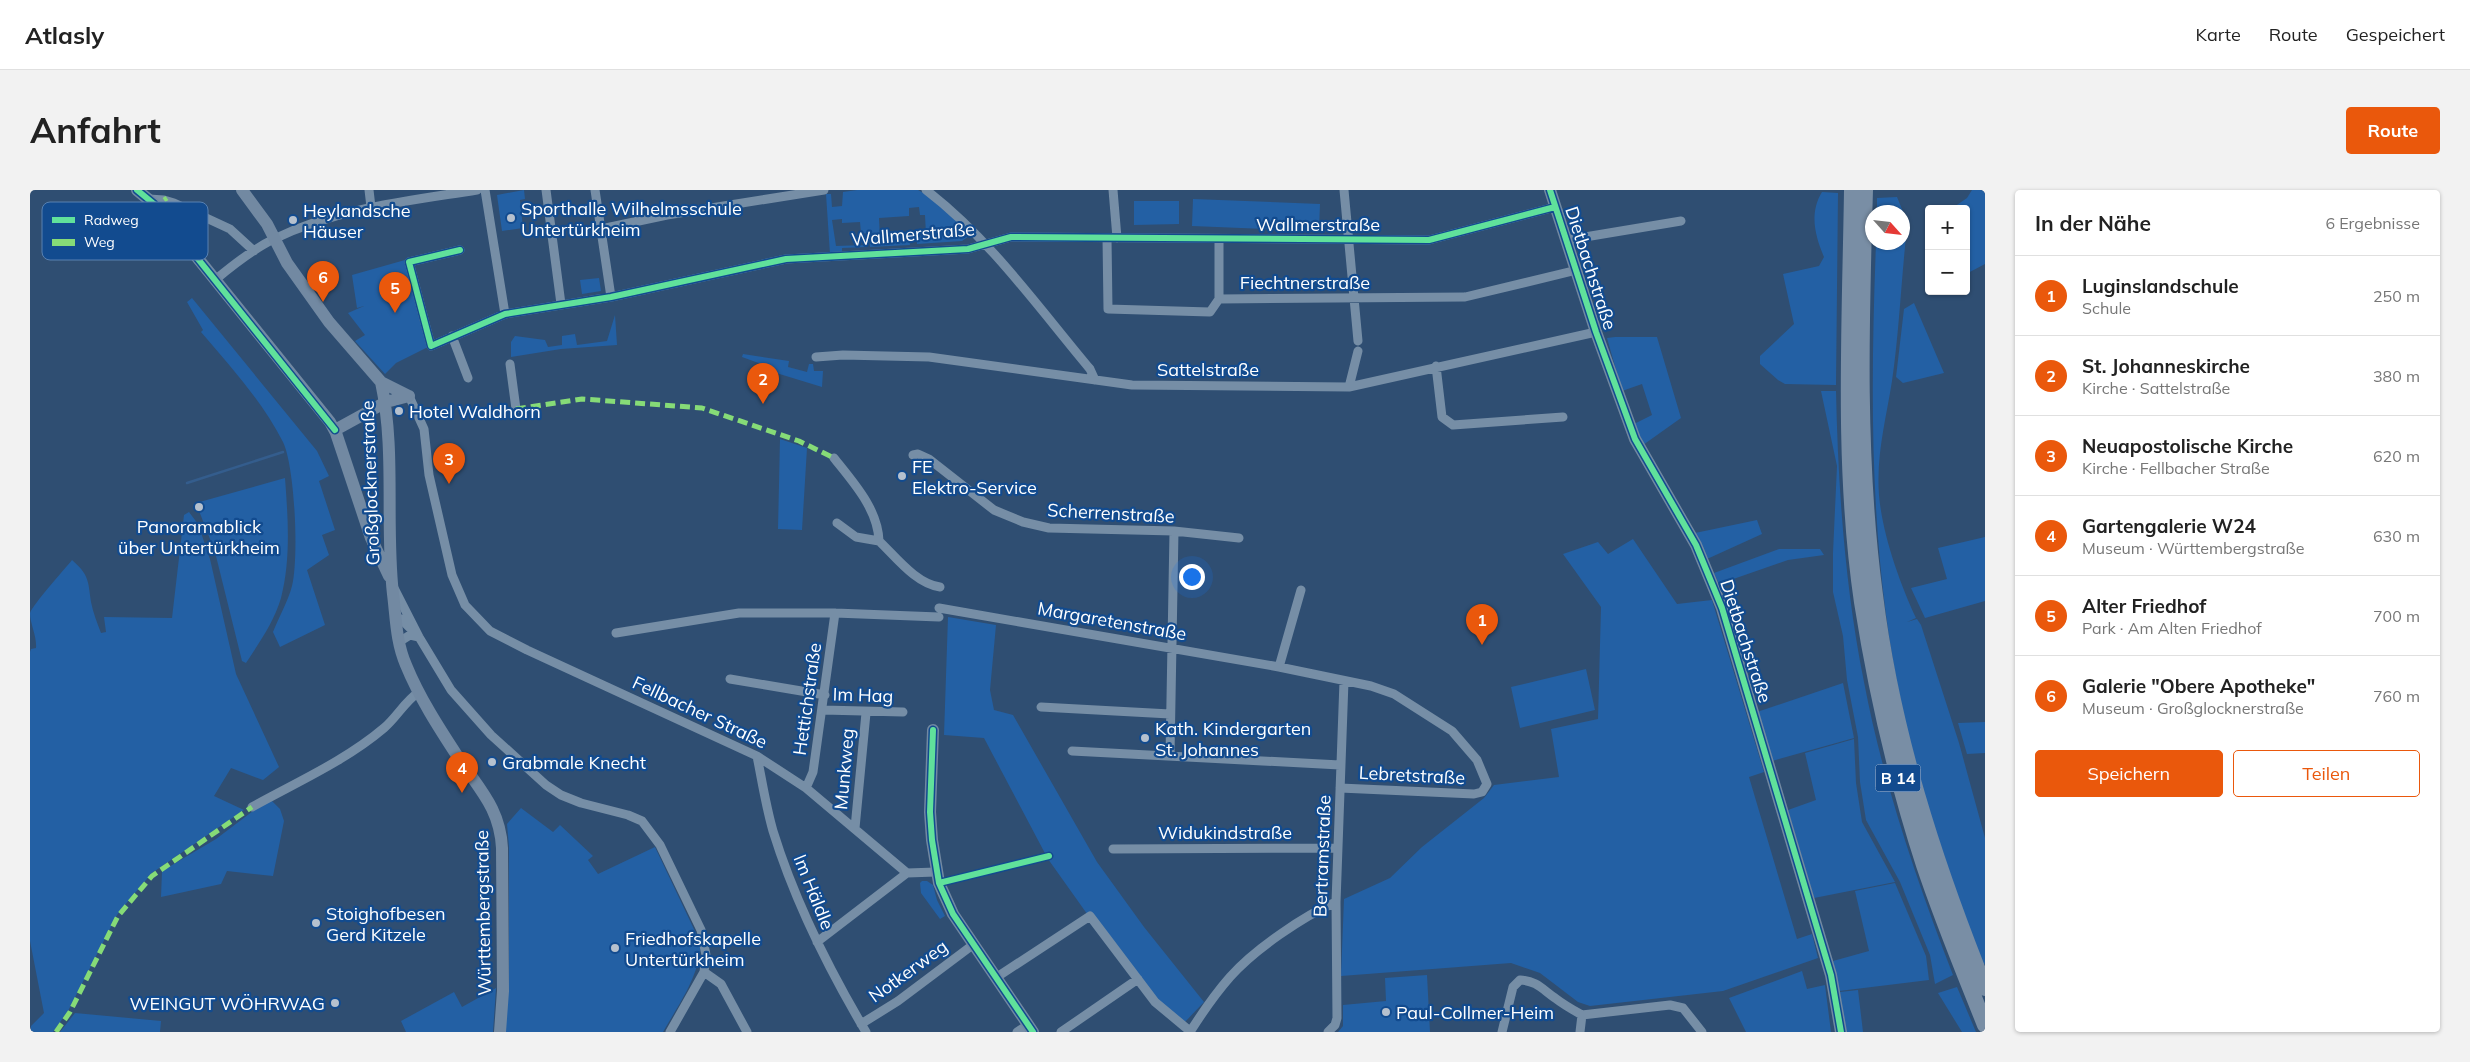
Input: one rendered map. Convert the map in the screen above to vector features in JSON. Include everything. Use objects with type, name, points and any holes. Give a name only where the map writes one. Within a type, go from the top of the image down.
[{"type":"highway","name":"B 14","points":[[1852,190],[1858,214],[1866,502],[1875,595],[1890,684],[1909,771],[1937,863],[1985,988]]},
{"type":"highway","name":"B 14","points":[[1865,190],[1858,214],[1849,365],[1852,484],[1862,600],[1883,715],[1911,822],[1942,915],[1985,1025]]},
{"type":"street","points":[[137,190],[151,202]]},
{"type":"street","name":"Großglocknerstraße","points":[[243,190],[275,238],[287,263],[320,311],[381,382],[386,402],[391,581]]},
{"type":"street","points":[[369,190],[371,207]]},
{"type":"street","points":[[214,280],[275,238],[319,220],[371,207],[476,190]]},
{"type":"street","points":[[485,190],[504,314]]},
{"type":"street","points":[[546,190],[560,304]]},
{"type":"street","points":[[595,190],[611,297]]},
{"type":"street","points":[[601,229],[667,215],[824,190]]},
{"type":"street","points":[[926,190],[945,205],[985,243],[1090,369],[1095,380]]},
{"type":"street","points":[[1113,190],[1117,238]]},
{"type":"street","points":[[1344,190],[1358,341]]},
{"type":"street","name":"Dietbachstraße","points":[[1550,190],[1596,332],[1635,439],[1696,545],[1722,608],[1832,974],[1841,1032]]},
{"type":"street","points":[[149,199],[166,199],[172,202]]},
{"type":"street","name":"Wallmerstraße","points":[[460,250],[409,262],[431,346],[504,314],[611,297],[786,259],[968,249],[1011,236],[1430,240],[1555,207]]},
{"type":"street","points":[[208,219],[230,229],[254,251]]},
{"type":"street","points":[[1567,240],[1681,221]]},
{"type":"street","name":"Fiechtnerstraße","points":[[1107,238],[1108,309],[1210,312],[1219,299],[1465,297],[1577,270]]},
{"type":"street","points":[[1219,238],[1219,299]]},
{"type":"street","points":[[198,260],[335,430],[371,538],[419,637],[451,690],[491,735],[534,775],[561,795],[582,804],[628,815],[642,821],[652,831],[701,930],[706,955],[704,972],[670,1032]]},
{"type":"street","name":"Sattelstraße","points":[[816,357],[843,355],[928,357],[1132,385],[1349,387],[1436,366],[1596,332]]},
{"type":"street","points":[[452,336],[468,378]]},
{"type":"street","points":[[1349,387],[1358,351]]},
{"type":"street","points":[[510,364],[516,409]]},
{"type":"street","points":[[1436,366],[1442,417],[1453,425],[1563,417]]},
{"type":"street","points":[[381,382],[409,396]]},
{"type":"street","points":[[335,430],[386,402],[409,396]]},
{"type":"street","name":"Fellbacher Straße","points":[[409,396],[424,428],[429,475],[452,575],[465,605],[490,630],[527,650],[756,756],[806,788],[907,873]]},
{"type":"street","name":"Scherrenstraße","points":[[913,455],[929,459],[994,510],[1023,522],[1048,528],[1174,531],[1239,538]]},
{"type":"street","points":[[834,458],[870,509],[879,528],[879,541]]},
{"type":"street","points":[[837,523],[856,538],[879,541],[922,581],[931,586],[940,587]]},
{"type":"street","points":[[1170,755],[1174,531]]},
{"type":"street","points":[[371,538],[379,543],[385,542],[390,538]]},
{"type":"street","name":"Württembergstraße","points":[[391,581],[399,642],[405,664],[419,692],[488,801],[500,825],[502,848],[503,991],[500,1032]]},
{"type":"street","points":[[1279,667],[1301,590]]},
{"type":"street","name":"Margaretenstraße","points":[[616,633],[739,613],[939,613],[1173,648],[1279,667],[1394,694],[1452,731],[1468,747],[1484,773],[1487,784],[1482,792]]},
{"type":"street","name":"Hettichstraße","points":[[806,788],[813,772],[835,613]]},
{"type":"street","points":[[395,618],[401,619],[419,637]]},
{"type":"street","points":[[399,642],[410,635],[419,637]]},
{"type":"street","name":"Im Hag","points":[[730,679],[825,694]]},
{"type":"street","name":"Bertramstraße","points":[[1330,1031],[1336,1018],[1336,902],[1344,681]]},
{"type":"street","points":[[252,807],[328,766],[376,734],[419,692]]},
{"type":"street","points":[[1041,707],[1170,714]]},
{"type":"street","name":"Im Hag","points":[[823,710],[866,713],[903,712]]},
{"type":"street","name":"Munkweg","points":[[855,828],[866,713]]},
{"type":"street","points":[[933,730],[930,812],[936,872],[945,898],[997,977],[1026,1030]]},
{"type":"street","points":[[1072,751],[1340,765]]},
{"type":"street","name":"Im Häldle","points":[[756,756],[773,829],[795,893],[817,942],[866,1032]]},
{"type":"street","name":"Lebretstraße","points":[[1340,788],[1474,794],[1482,792]]},
{"type":"street","name":"Widukindstraße","points":[[1113,849],[1338,848]]},
{"type":"street","points":[[817,942],[907,873],[936,872]]},
{"type":"street","points":[[997,977],[1090,916],[1155,1002],[1190,1032],[1231,976],[1251,957],[1314,911],[1336,902]]},
{"type":"street","name":"Notkerweg","points":[[861,1024],[898,1001],[974,944]]},
{"type":"street","points":[[704,972],[721,984],[747,1032]]},
{"type":"street","points":[[1062,1032],[1138,978]]},
{"type":"street","points":[[1502,1032],[1513,987],[1520,980],[1530,981],[1541,986],[1552,996],[1582,1015],[1670,1005],[1683,1008],[1702,1032]]},
{"type":"street","points":[[1580,1032],[1582,1015]]},
{"type":"shaded area","name":"Sporthalle Wilhelmsschule Untertürkheim","points":[[524,190],[525,199],[520,200],[523,228],[502,231],[497,195]]},
{"type":"shaded area","points":[[857,190],[918,190],[929,196],[969,232],[969,236],[962,241],[917,244],[917,236],[926,235],[925,215],[920,215],[919,207],[909,208],[909,216],[879,218],[880,238],[909,236],[910,245],[870,247],[869,234],[861,233],[860,222],[842,223],[842,219],[832,220],[836,246],[867,245],[867,247],[842,248],[842,253],[830,254],[826,194],[831,194],[832,207],[842,206],[843,192]]},
{"type":"shaded area","points":[[1972,190],[1985,190],[1985,264],[1970,272],[1970,205],[1957,205],[1967,198]]},
{"type":"shaded area","points":[[1822,192],[1838,193],[1836,385],[1785,384],[1760,364],[1760,356],[1794,324],[1783,274],[1819,266],[1824,257],[1818,241],[1815,224],[1816,208]]},
{"type":"shaded area","points":[[1897,197],[1900,205],[1877,205],[1877,198]]},
{"type":"shaded area","points":[[1193,199],[1320,204],[1319,231],[1192,226]]},
{"type":"shaded area","points":[[1134,201],[1179,201],[1179,224],[1134,225]]},
{"type":"shaded area","points":[[1876,250],[1905,250],[1892,381],[1880,451],[1879,495],[1884,525],[1893,558],[1916,618],[1907,622],[1917,619],[1921,625],[1959,743],[1985,838],[1985,964],[1982,965],[1949,873],[1920,780],[1904,716],[1893,658],[1878,540],[1873,421]]},
{"type":"shaded area","points":[[405,260],[428,347],[396,363],[385,374],[355,341],[365,335],[348,313],[364,306],[357,308],[352,275]]},
{"type":"shaded area","points":[[599,278],[601,291],[582,294],[580,280]]},
{"type":"shaded area","points":[[192,298],[317,451],[329,476],[319,481],[335,530],[322,535],[329,555],[307,570],[325,625],[280,647],[273,632],[292,586],[295,555],[295,513],[287,454],[283,442],[266,412],[235,371],[201,332],[203,330],[187,302]]},
{"type":"shaded area","points":[[1914,303],[1944,373],[1903,383],[1896,377],[1904,309]]},
{"type":"shaded area","points":[[615,315],[617,345],[561,349],[511,357],[511,342],[515,336],[545,340],[548,347],[562,345],[562,336],[575,334],[577,345],[607,341]]},
{"type":"shaded area","points":[[1657,337],[1681,418],[1643,445],[1634,424],[1652,415],[1642,384],[1622,391],[1607,338]]},
{"type":"shaded area","points":[[743,354],[789,361],[788,367],[807,372],[809,364],[813,364],[814,371],[823,371],[822,387],[773,372],[767,366],[742,357]]},
{"type":"shaded area","points":[[1821,391],[1836,391],[1841,500],[1847,574],[1857,646],[1872,719],[1902,830],[1926,903],[1953,975],[1935,984],[1930,955],[1900,882],[1866,820],[1860,782],[1858,737],[1847,680],[1843,636],[1833,592],[1837,466]]},
{"type":"shaded area","points":[[780,439],[807,448],[802,530],[778,529]]},
{"type":"shaded area","points":[[285,478],[288,538],[281,598],[266,632],[246,663],[242,661],[215,552],[196,503]]},
{"type":"shaded area","points":[[189,512],[198,524],[210,559],[236,674],[279,767],[263,780],[231,768],[214,796],[244,810],[152,873],[117,915],[68,1011],[53,1032],[31,1032],[31,1026],[44,1013],[30,941],[30,652],[31,649],[36,648],[36,644],[30,613],[43,594],[72,560],[87,578],[93,610],[101,633],[106,632],[104,617],[172,618],[184,515]]},
{"type":"shaded area","points":[[1757,520],[1762,534],[1707,559],[1695,533]]},
{"type":"shaded area","points":[[1985,537],[1985,601],[1925,618],[1911,588],[1947,579],[1938,548]]},
{"type":"shaded area","points":[[1633,539],[1677,604],[1712,600],[1764,772],[1749,777],[1797,939],[1812,934],[1818,958],[1723,991],[1590,1006],[1578,1002],[1540,973],[1511,963],[1341,976],[1344,899],[1390,878],[1422,847],[1484,798],[1494,785],[1559,777],[1551,729],[1598,719],[1601,607],[1563,554],[1598,542],[1608,554]]},
{"type":"shaded area","points":[[1779,549],[1820,549],[1824,555],[1788,560],[1719,584],[1714,573]]},
{"type":"shaded area","points":[[948,617],[996,625],[990,690],[994,710],[1013,715],[1097,862],[1144,927],[1204,1002],[1184,1023],[1167,1013],[1090,918],[1048,859],[984,738],[944,735]]},
{"type":"shaded area","points":[[1586,669],[1595,710],[1520,728],[1511,687]]},
{"type":"shaded area","points":[[1843,683],[1854,738],[1772,761],[1757,712]]},
{"type":"shaded area","points":[[1985,722],[1985,753],[1967,754],[1958,723]]},
{"type":"shaded area","points":[[1854,739],[1856,783],[1862,822],[1895,882],[1814,898],[1788,810],[1816,800],[1805,753]]},
{"type":"shaded area","points":[[271,800],[280,809],[284,821],[273,876],[227,871],[221,884],[161,897],[162,871],[216,839],[257,808]]},
{"type":"shaded area","points":[[521,808],[553,832],[560,825],[593,856],[588,860],[598,874],[655,847],[701,944],[692,979],[682,1001],[663,1032],[504,1032],[509,978],[509,847],[507,824]]},
{"type":"shaded area","points":[[927,881],[933,885],[937,900],[945,916],[940,919],[921,893],[920,883]]},
{"type":"shaded area","points":[[1895,883],[1926,956],[1929,980],[1839,991],[1833,961],[1869,951],[1855,891]]},
{"type":"shaded area","points":[[1802,971],[1807,989],[1825,985],[1831,1032],[1746,1032],[1729,998]]},
{"type":"shaded area","points":[[1427,975],[1430,1032],[1338,1032],[1343,1026],[1343,1005],[1386,1001],[1385,978]]},
{"type":"shaded area","points":[[1957,987],[1976,1032],[1962,1032],[1938,993]]},
{"type":"shaded area","points":[[496,988],[493,1032],[406,1032],[401,1021],[454,992],[462,1007]]},
{"type":"shaded area","points":[[1858,990],[1863,1032],[1845,1032],[1840,992]]},
{"type":"shaded area","points":[[75,1013],[161,1021],[160,1032],[60,1032]]},
{"type":"waterway","points":[[187,483],[283,452]]},
{"type":"marked path","points":[[516,409],[582,399],[702,408],[799,441],[834,458]]},
{"type":"marked path","points":[[56,1032],[70,1012],[118,916],[152,876],[252,807]]},
{"type":"cycle path","points":[[137,190],[152,202]]},
{"type":"cycle path","points":[[1550,190],[1596,332],[1635,439],[1696,545],[1722,608],[1831,975],[1841,1032]]},
{"type":"cycle path","points":[[460,250],[409,262],[431,346],[505,314],[611,297],[786,259],[968,249],[1011,237],[1429,240],[1555,207]]},
{"type":"cycle path","points":[[199,260],[335,430]]},
{"type":"cycle path","points":[[933,730],[930,812],[932,840],[939,883],[953,914],[1033,1032]]},
{"type":"cycle path","points":[[939,883],[1049,856]]},
{"type":"place","name":"Sporthalle Wilhelmsschule Untertürkheim","points":[[511,218]]},
{"type":"place","name":"Heylandsche Häuser","points":[[293,220]]},
{"type":"place","name":"Galerie \"Obere Apotheke\"","points":[[323,302]]},
{"type":"place","name":"Alter Friedhof","points":[[395,313]]},
{"type":"place","name":"St. Johanneskirche","points":[[763,404]]},
{"type":"place","name":"Hotel Waldhorn","points":[[399,411]]},
{"type":"place","name":"FE Elektro-Service","points":[[902,476]]},
{"type":"place","name":"Neuapostolische Kirche","points":[[449,484]]},
{"type":"place","name":"Panoramablick über Untertürkheim","points":[[199,507]]},
{"type":"place","name":"Luginslandschule","points":[[1482,645]]},
{"type":"place","name":"Kath. Kindergarten St. Johannes","points":[[1145,738]]},
{"type":"place","name":"Grabmale Knecht","points":[[492,762]]},
{"type":"place","name":"Gartengalerie W24","points":[[462,793]]},
{"type":"place","name":"Stoighofbesen Gerd Kitzele","points":[[316,923]]},
{"type":"place","name":"Friedhofskapelle Untertürkheim","points":[[615,948]]},
{"type":"place","name":"WEINGUT WÖHRWAG","points":[[335,1003]]},
{"type":"place","name":"Paul-Collmer-Heim","points":[[1386,1012]]}]
